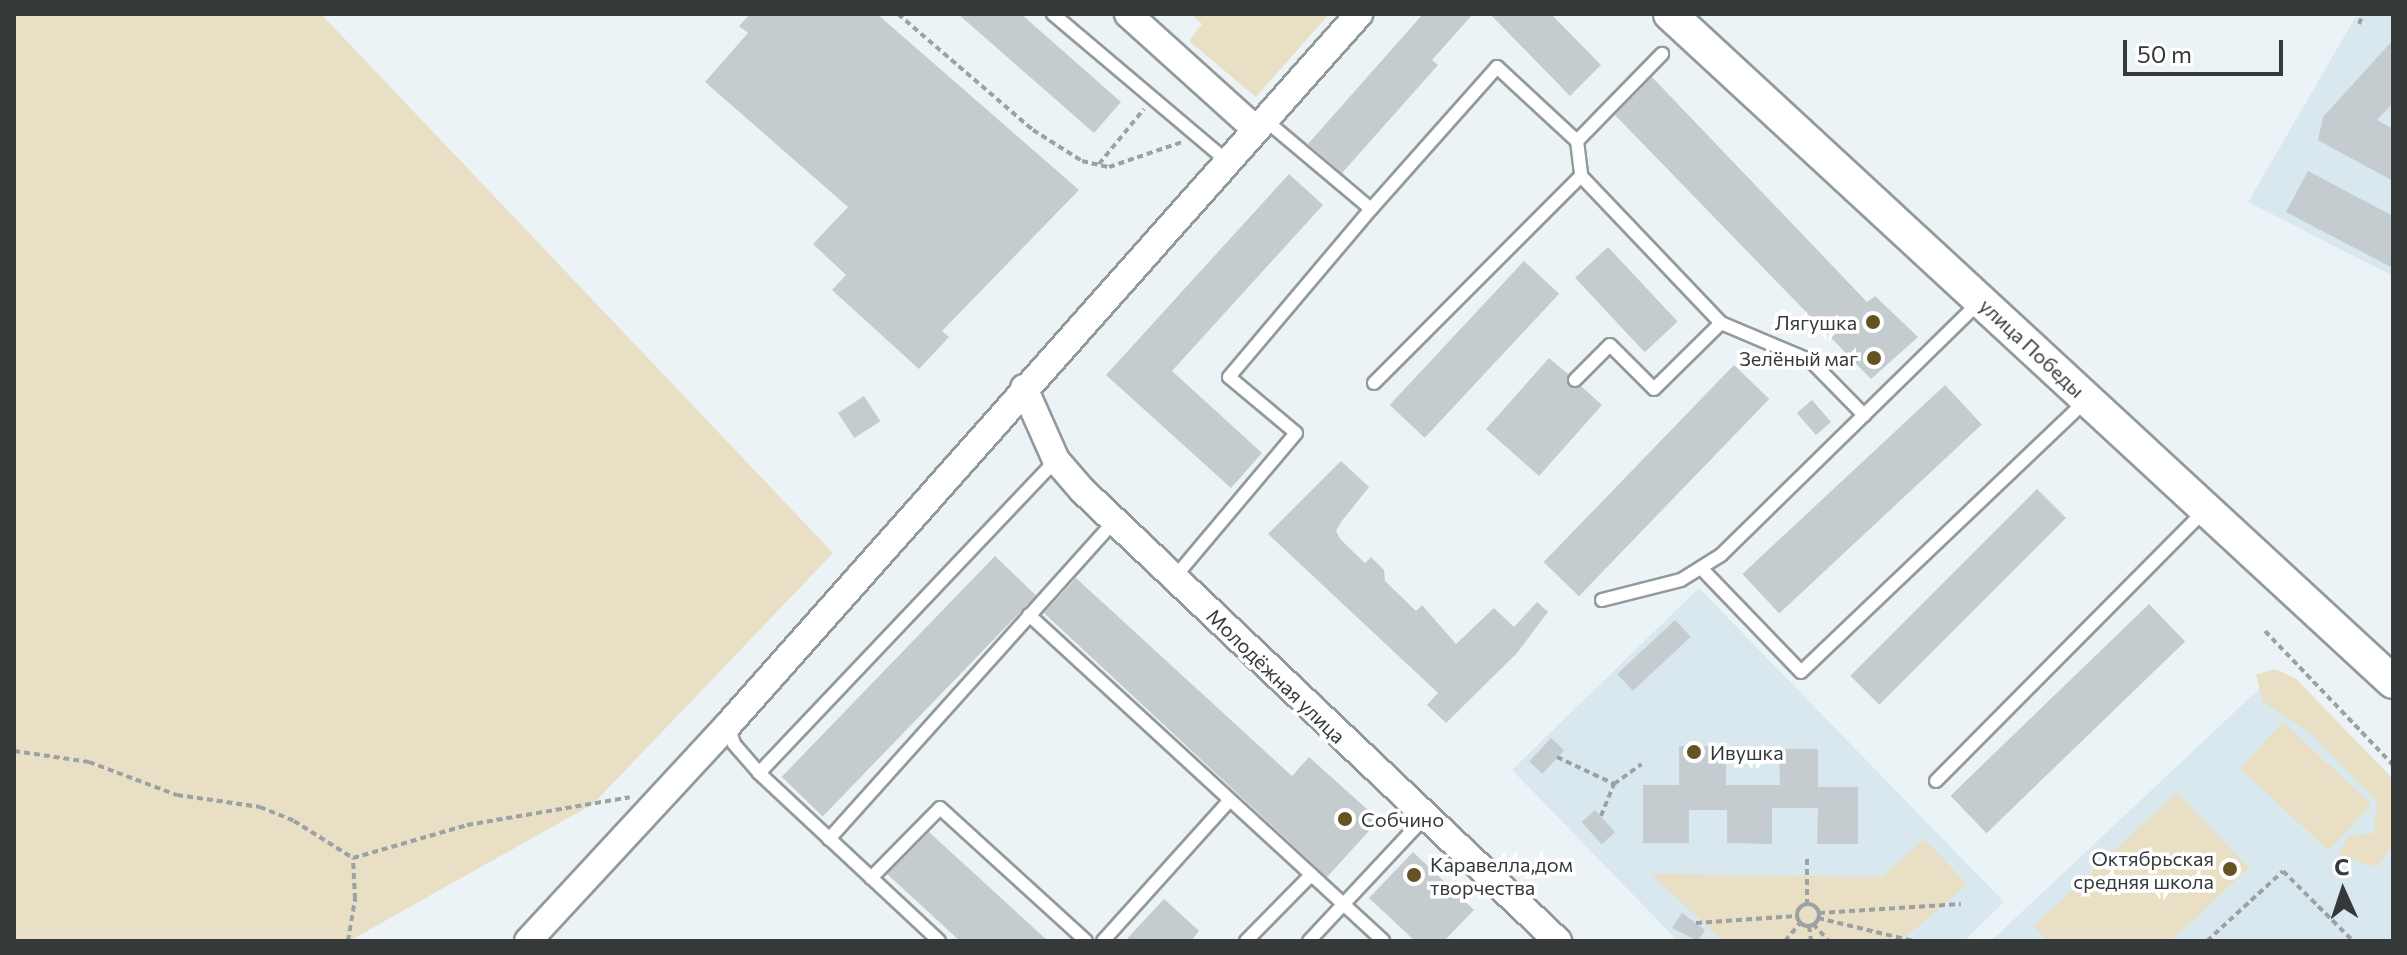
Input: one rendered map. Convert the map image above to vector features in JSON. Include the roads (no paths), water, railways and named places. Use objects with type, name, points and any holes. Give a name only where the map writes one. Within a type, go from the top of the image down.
[{"type":"street","points":[[1128,14],[1259,124]]},
{"type":"street","points":[[528,941],[728,725],[1226,160],[1359,14]]},
{"type":"street","name":"улица Победы","points":[[1670,14],[2393,682]]},
{"type":"street","name":"Молодёжная улица","points":[[1024,388],[1056,460],[1114,521],[1558,941]]},
{"type":"lane","points":[[1053,14],[1226,160]]},
{"type":"lane","points":[[1577,141],[1662,54]]},
{"type":"lane","points":[[1174,578],[1296,433],[1229,377],[1371,209],[1497,67],[1577,141],[1581,176],[1721,323],[1811,361],[1864,415]]},
{"type":"lane","points":[[1259,124],[1371,209]]},
{"type":"lane","points":[[1374,383],[1581,176]]},
{"type":"lane","points":[[1602,600],[1681,580],[1721,555],[1980,300]]},
{"type":"lane","points":[[1575,380],[1610,345],[1654,389],[1721,323]]},
{"type":"lane","points":[[1701,568],[1801,672],[2088,400]]},
{"type":"lane","points":[[759,773],[1056,460]]},
{"type":"lane","points":[[1936,781],[2206,509]]},
{"type":"lane","points":[[829,839],[1114,521]]},
{"type":"lane","points":[[1029,615],[1228,802],[1383,941]]},
{"type":"lane","points":[[728,725],[734,744],[759,773],[939,941]]},
{"type":"lane","points":[[1103,941],[1228,802]]},
{"type":"lane","points":[[871,878],[940,808],[1086,941]]},
{"type":"lane","points":[[1309,941],[1346,905],[1425,817]]},
{"type":"lane","points":[[1246,941],[1311,875]]},
{"type":"place","name":"Лягушка","points":[[1873,322]]},
{"type":"place","name":"Зелёный маг","points":[[1874,358]]},
{"type":"place","name":"Ивушка","points":[[1694,752]]},
{"type":"place","name":"Собчино","points":[[1345,819]]},
{"type":"place","name":"Октябрьская средняя школа","points":[[2230,869]]},
{"type":"place","name":"Каравелла,дом творчества","points":[[1414,875]]}]
